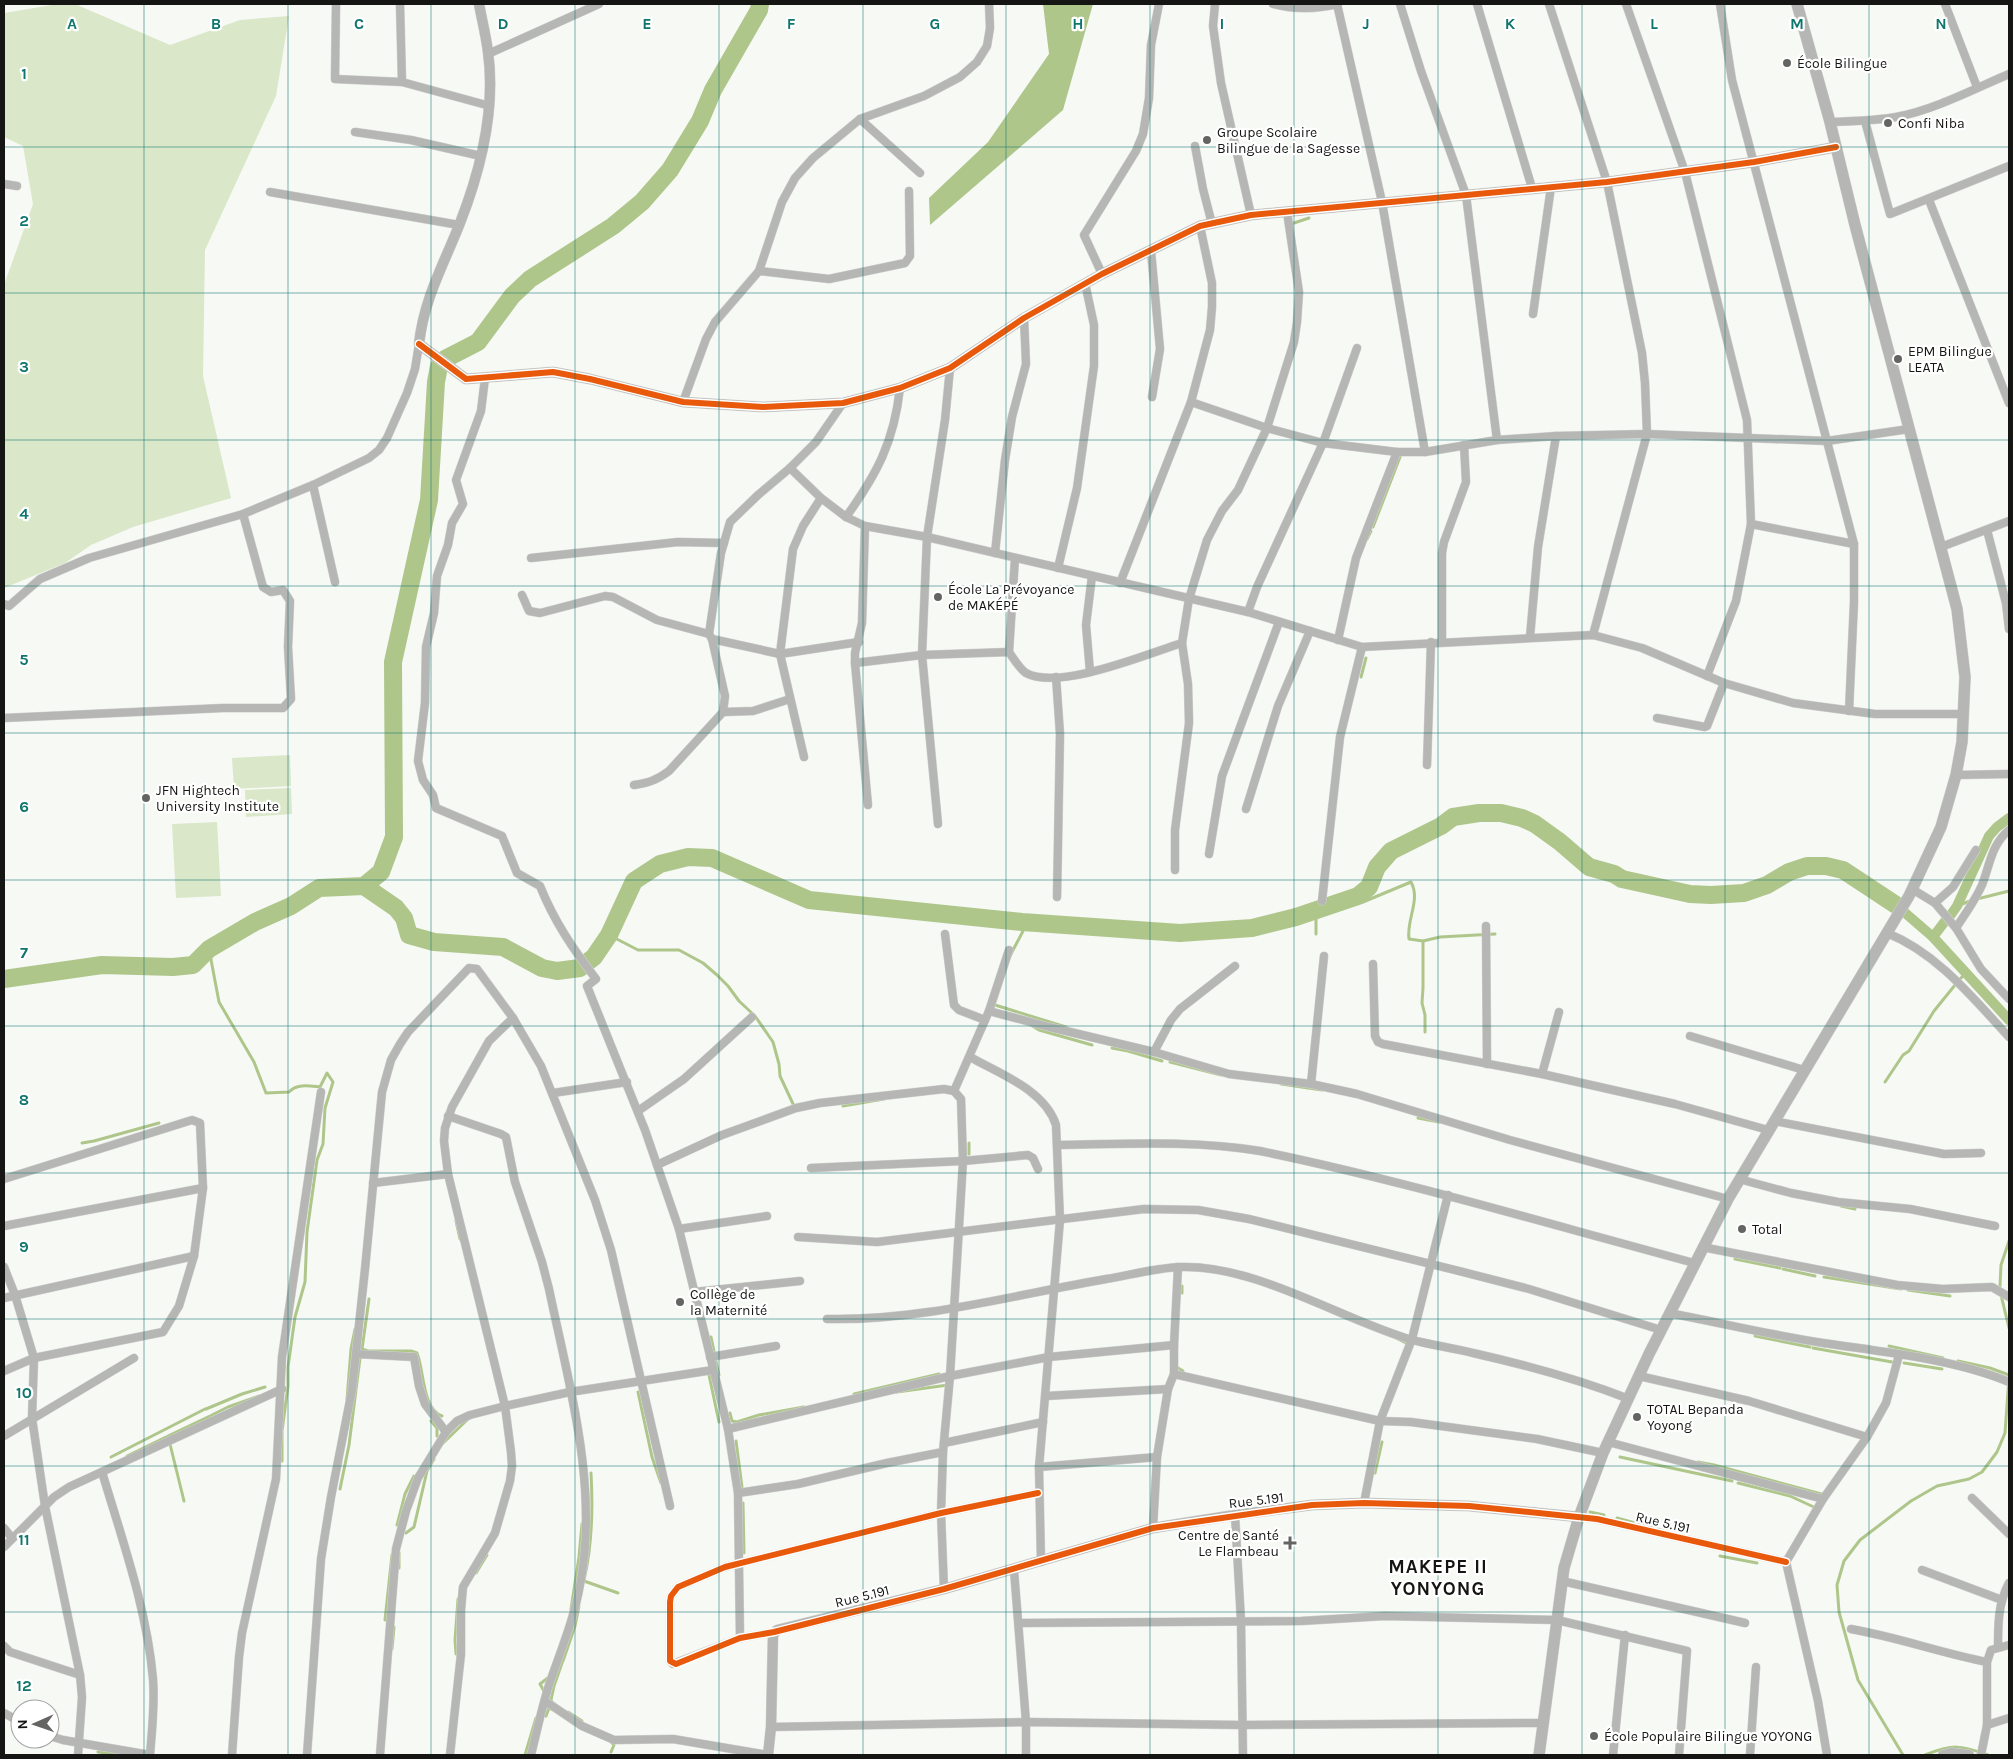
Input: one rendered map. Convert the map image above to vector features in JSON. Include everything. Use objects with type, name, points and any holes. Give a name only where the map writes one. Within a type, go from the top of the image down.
[{"type":"main road","points":[[1539,1755],[1562,1581],[1568,1552],[1605,1448],[1669,1313],[1739,1179],[1911,893],[1934,844],[1956,775],[1962,742],[1966,677],[1957,609],[1830,122],[1797,4]]},
{"type":"street","points":[[336,4],[335,79],[402,82],[490,106]]},
{"type":"street","points":[[400,4],[402,82]]},
{"type":"street","points":[[4,604],[9,606],[40,579],[88,558],[244,514],[313,485],[369,458],[379,450],[387,438],[407,393],[415,369],[421,322],[433,283],[459,225],[474,184],[481,156],[490,106],[488,54],[479,4]]},
{"type":"street","points":[[488,54],[599,4]]},
{"type":"street","points":[[683,402],[706,339],[715,322],[759,271],[782,202],[795,178],[813,158],[860,119],[924,96],[966,72],[977,62],[987,46],[990,28],[989,4]]},
{"type":"street","points":[[1102,274],[1084,236],[1136,151],[1143,134],[1149,98],[1151,45],[1159,4]]},
{"type":"street","points":[[1214,4],[1213,26],[1221,82],[1251,215]]},
{"type":"street","points":[[1273,4],[1308,9],[1338,4],[1382,202],[1425,452]]},
{"type":"street","points":[[1400,4],[1421,71],[1466,195],[1497,440]]},
{"type":"street","points":[[1477,4],[1532,188]]},
{"type":"street","points":[[1549,4],[1607,182],[1642,354],[1646,434],[1593,635]]},
{"type":"street","points":[[1626,4],[1684,172],[1747,420],[1751,524],[1736,601],[1707,676]]},
{"type":"street","points":[[1720,4],[1732,80],[1854,544],[1854,602],[1849,711]]},
{"type":"street","points":[[1945,4],[1977,88]]},
{"type":"street","points":[[1830,122],[1865,121],[1906,114],[2009,74]]},
{"type":"street","points":[[860,119],[920,173]]},
{"type":"street","points":[[1865,121],[1890,214],[1929,200],[2009,166]]},
{"type":"street","points":[[355,132],[399,137],[481,156]]},
{"type":"street","points":[[1195,146],[1212,224]]},
{"type":"street","points":[[419,344],[466,379],[553,372],[683,402],[763,407],[843,403],[900,388],[950,368],[1024,318],[1085,283],[1200,226],[1251,215],[1607,182],[1754,162],[1836,147]]},
{"type":"street","points":[[4,184],[17,186]]},
{"type":"street","points":[[1532,314],[1551,187]]},
{"type":"street","points":[[759,271],[829,279],[905,262],[910,256],[909,191]]},
{"type":"street","points":[[270,192],[459,225]]},
{"type":"street","points":[[1929,200],[2009,403]]},
{"type":"street","points":[[1175,870],[1175,830],[1189,723],[1188,684],[1182,643],[1189,599],[1207,540],[1222,511],[1238,490],[1267,428],[1294,342],[1299,292],[1287,212]]},
{"type":"street","points":[[1120,583],[1191,402],[1210,330],[1212,283],[1200,226]]},
{"type":"street","points":[[1151,251],[1160,343],[1160,359],[1152,398]]},
{"type":"street","points":[[1058,568],[1077,488],[1094,366],[1094,325],[1085,283]]},
{"type":"street","points":[[995,553],[1006,451],[1012,417],[1026,364],[1024,318]]},
{"type":"street","points":[[1248,612],[1257,587],[1323,444],[1358,348]]},
{"type":"street","points":[[938,824],[922,655],[927,537],[945,420],[950,368]]},
{"type":"street","points":[[485,378],[481,411],[456,480],[463,504],[452,523],[448,545],[436,576],[434,613],[426,647],[424,702],[418,761],[424,780],[433,795],[436,808],[502,836],[517,873],[540,886],[550,911],[578,956],[596,979],[587,986],[638,1110],[679,1229],[728,1430],[738,1493],[740,1638]]},
{"type":"street","points":[[846,517],[872,480],[887,445],[897,415],[900,388]]},
{"type":"street","points":[[1191,402],[1267,428],[1323,444],[1398,452],[1425,452],[1497,440],[1556,436],[1646,434],[1826,441],[1910,429]]},
{"type":"street","points":[[634,784],[648,783],[669,771],[723,712],[725,696],[711,636],[724,543],[730,522],[790,468],[824,432],[843,403]]},
{"type":"street","points":[[1530,637],[1538,546],[1556,436]]},
{"type":"street","points":[[1442,642],[1442,553],[1444,542],[1466,482],[1464,445]]},
{"type":"street","points":[[1338,640],[1356,558],[1398,452]]},
{"type":"street","points":[[790,468],[821,498],[846,517],[865,526],[927,537],[1248,612],[1362,647],[1593,635],[1642,648],[1724,683],[1794,703],[1875,714],[1964,714]]},
{"type":"street","points":[[313,485],[335,582]]},
{"type":"street","points":[[804,758],[780,654],[793,549],[803,526],[821,498]]},
{"type":"street","points":[[4,718],[223,708],[283,708],[291,699],[288,647],[290,602],[283,590],[271,592],[263,587],[244,514]]},
{"type":"street","points":[[1941,547],[2009,521]]},
{"type":"street","points":[[1751,524],[1854,544]]},
{"type":"street","points":[[865,526],[862,623],[855,653],[855,663],[868,805]]},
{"type":"street","points":[[1987,530],[2006,603],[2009,629]]},
{"type":"street","points":[[531,558],[678,542],[724,543]]},
{"type":"street","points":[[1014,558],[1009,652],[1015,662],[1025,672],[1037,677],[1077,676],[1182,643]]},
{"type":"street","points":[[1090,672],[1086,625],[1092,576]]},
{"type":"street","points":[[522,595],[529,611],[540,613],[605,596],[613,597],[657,620],[780,654],[859,642]]},
{"type":"street","points":[[1209,854],[1222,776],[1279,622]]},
{"type":"street","points":[[1246,809],[1270,730],[1310,631]]},
{"type":"street","points":[[1427,765],[1431,642]]},
{"type":"street","points":[[1322,902],[1340,737],[1362,647]]},
{"type":"street","points":[[855,663],[922,655],[1009,652]]},
{"type":"street","points":[[1056,677],[1060,734],[1057,897]]},
{"type":"street","points":[[1657,718],[1707,726],[1724,683]]},
{"type":"street","points":[[723,712],[753,711],[790,699]]},
{"type":"street","points":[[1956,775],[2009,774]]},
{"type":"street","points":[[1956,928],[1970,908],[1981,887],[1995,845],[2009,830]]},
{"type":"street","points":[[1935,903],[1953,887],[1976,850]]},
{"type":"street","points":[[1911,893],[1935,903],[1956,928],[1981,969],[2009,999]]},
{"type":"street","points":[[1486,926],[1487,1064]]},
{"type":"street","points":[[1889,930],[1939,965],[2009,1037]]},
{"type":"street","points":[[945,934],[954,1005],[959,1010],[985,1020]]},
{"type":"street","points":[[954,1091],[989,1011],[1009,950]]},
{"type":"street","points":[[1311,1084],[1324,956]]},
{"type":"street","points":[[1373,964],[1375,1036],[1378,1042],[1542,1074],[1771,1125],[1944,1154],[1981,1153]]},
{"type":"street","points":[[1154,1052],[1171,1020],[1180,1009],[1235,966]]},
{"type":"street","points":[[307,1755],[321,1559],[330,1497],[352,1390],[385,1076],[390,1060],[408,1032],[471,967],[477,969],[531,1046],[553,1092],[604,1226],[670,1506]]},
{"type":"street","points":[[989,1011],[1154,1052],[1229,1074],[1311,1084],[1357,1094],[1510,1140],[1728,1199]]},
{"type":"street","points":[[1542,1074],[1558,1012]]},
{"type":"street","points":[[638,1110],[684,1079],[752,1017]]},
{"type":"street","points":[[450,1755],[460,1662],[463,1587],[495,1533],[510,1481],[512,1452],[505,1406],[448,1174],[444,1141],[448,1116],[461,1089],[489,1041],[513,1018]]},
{"type":"street","points":[[1690,1036],[1804,1070]]},
{"type":"street","points":[[970,1057],[1021,1086],[1041,1100],[1054,1116],[1056,1125],[1060,1220],[1039,1467],[1038,1493],[1042,1562]]},
{"type":"street","points":[[553,1092],[627,1082]]},
{"type":"street","points":[[658,1165],[722,1135],[796,1108],[820,1103],[944,1089],[954,1091],[961,1099],[963,1161],[960,1232],[941,1513],[944,1589]]},
{"type":"street","points":[[232,1755],[239,1657],[276,1479],[282,1389],[282,1357],[321,1092]]},
{"type":"street","points":[[448,1116],[506,1137],[515,1182],[547,1280],[585,1476],[586,1536],[580,1585],[571,1626],[544,1701],[531,1755]]},
{"type":"street","points":[[4,1179],[192,1120],[200,1123],[203,1188],[194,1256],[179,1306],[160,1334],[34,1358],[4,1371]]},
{"type":"street","points":[[1058,1146],[1163,1143],[1234,1146],[1286,1156],[1448,1195],[1694,1263]]},
{"type":"street","points":[[811,1168],[963,1161],[1028,1155],[1033,1158],[1038,1169]]},
{"type":"street","points":[[374,1183],[448,1174]]},
{"type":"street","points":[[1739,1179],[1791,1193],[1838,1202],[1910,1209],[1995,1226]]},
{"type":"street","points":[[4,1226],[203,1188]]},
{"type":"street","points":[[1364,1503],[1380,1421],[1412,1339],[1448,1195]]},
{"type":"street","points":[[798,1237],[877,1242],[1144,1209],[1198,1210],[1249,1219],[1529,1289],[1661,1330]]},
{"type":"street","points":[[679,1229],[767,1216]]},
{"type":"street","points":[[1702,1248],[1897,1285],[1944,1289],[1992,1287],[2009,1296]]},
{"type":"street","points":[[4,1298],[194,1256]]},
{"type":"street","points":[[4,1267],[16,1295],[34,1358],[32,1418],[45,1506],[80,1675],[82,1697],[78,1755]]},
{"type":"street","points":[[1153,1528],[1157,1457],[1168,1389],[1174,1374],[1178,1267]]},
{"type":"street","points":[[827,1319],[870,1319],[954,1309],[1053,1288],[1178,1267],[1204,1267],[1226,1271],[1295,1294],[1339,1313],[1412,1339],[1545,1371],[1592,1384],[1629,1399]]},
{"type":"street","points":[[694,1292],[800,1281]]},
{"type":"street","points":[[1669,1313],[1782,1336],[1964,1367],[1994,1375],[2009,1382]]},
{"type":"street","points":[[728,1430],[950,1376],[1049,1358],[1174,1345]]},
{"type":"street","points":[[710,1357],[776,1346]]},
{"type":"street","points":[[356,1354],[414,1357],[419,1386],[425,1404],[446,1432]]},
{"type":"street","points":[[1827,1755],[1818,1701],[1786,1562],[1823,1499],[1867,1437],[1889,1395],[1899,1355]]},
{"type":"street","points":[[4,1436],[134,1358]]},
{"type":"street","points":[[380,1755],[396,1549],[406,1511],[418,1478],[446,1432],[457,1422],[470,1415],[505,1406],[570,1392],[713,1370]]},
{"type":"street","points":[[1174,1374],[1380,1421],[1411,1422],[1605,1448],[1823,1499]]},
{"type":"street","points":[[1639,1376],[1749,1401],[1867,1437]]},
{"type":"street","points":[[4,1548],[54,1497],[69,1487],[282,1389]]},
{"type":"street","points":[[1046,1396],[1168,1389]]},
{"type":"street","points":[[738,1493],[798,1484],[1043,1422]]},
{"type":"street","points":[[1039,1467],[1157,1457]]},
{"type":"street","points":[[60,1738],[150,1755],[154,1706],[146,1632],[102,1472]]},
{"type":"street","points":[[738,1564],[941,1513],[1038,1493]]},
{"type":"street","points":[[1972,1498],[2009,1534]]},
{"type":"street","name":"Rue 5.191","points":[[738,1564],[715,1571],[678,1587],[674,1591],[670,1602],[670,1662],[676,1664],[740,1638],[774,1632],[944,1589],[1042,1562],[1153,1528],[1312,1505],[1364,1503],[1470,1506],[1597,1519],[1786,1562]]},
{"type":"street","points":[[1235,1515],[1242,1621],[1243,1755]]},
{"type":"street","points":[[4,1528],[12,1538]]},
{"type":"street","points":[[1014,1570],[1026,1722],[1026,1755]]},
{"type":"street","points":[[1922,1570],[2002,1600]]},
{"type":"street","points":[[1562,1581],[1745,1623]]},
{"type":"street","points":[[1998,1647],[1998,1616],[2009,1583]]},
{"type":"street","points":[[1019,1623],[1301,1620],[1385,1616],[1557,1620],[1688,1651],[1679,1755]]},
{"type":"street","points":[[1851,1629],[1879,1634],[1948,1655],[1987,1662]]},
{"type":"street","points":[[544,1701],[582,1726],[614,1740],[673,1739],[768,1755],[771,1727],[774,1632]]},
{"type":"street","points":[[1613,1755],[1625,1635]]},
{"type":"street","points":[[1981,1755],[1987,1725],[1987,1662],[1991,1650],[2009,1645]]},
{"type":"street","points":[[4,1646],[10,1652],[80,1675]]},
{"type":"street","points":[[1750,1755],[1756,1667]]},
{"type":"street","points":[[1987,1725],[2009,1718]]},
{"type":"street","points":[[771,1727],[1026,1722],[1242,1724],[1542,1723]]},
{"type":"street","points":[[1943,1755],[1951,1753],[1969,1755]]},
{"type":"shaded area","points":[[58,4],[75,4],[170,45],[240,20],[289,16],[276,96],[205,250],[203,376],[231,498],[133,527],[91,545],[65,563],[4,588],[4,285],[33,204],[23,146],[4,137],[4,13]]},
{"type":"shaded area","points":[[1043,4],[1093,4],[1063,110],[930,225],[929,198],[988,142],[1049,54]]},
{"type":"shaded area","points":[[290,755],[291,786],[234,789],[232,758]]},
{"type":"shaded area","points":[[291,788],[292,814],[246,817],[245,790]]},
{"type":"shaded area","points":[[217,822],[221,896],[176,898],[172,824]]},
{"type":"waterway","points":[[4,979],[102,965],[173,967],[193,965],[209,949],[255,922],[291,906],[319,888],[364,886],[381,872],[394,837],[393,662],[429,500],[436,382],[439,366],[445,359],[478,342],[512,296],[530,279],[613,226],[642,202],[670,170],[700,121],[713,90],[759,10],[760,4]]},
{"type":"waterway","points":[[1291,224],[1309,218]]},
{"type":"waterway","points":[[1373,527],[1400,457]]},
{"type":"waterway","points":[[1367,539],[1371,531]]},
{"type":"waterway","points":[[1361,677],[1366,658]]},
{"type":"waterway","points":[[364,886],[396,908],[404,918],[409,935],[434,942],[503,947],[542,968],[557,971],[580,968],[594,957],[609,935],[634,881],[660,864],[688,857],[712,858],[809,900],[1022,922],[1180,933],[1252,928],[1296,917],[1358,896],[1369,887],[1377,867],[1391,851],[1441,826],[1453,817],[1479,813],[1501,813],[1522,818],[1535,824],[1589,867],[1614,874],[1622,879],[1690,894],[1744,893],[1767,885],[1789,872],[1807,866],[1826,866],[1843,870],[1896,905]]},
{"type":"waterway","points":[[1950,916],[1957,906],[1989,836],[2009,818]]},
{"type":"waterway","points":[[1352,899],[1363,902],[1411,882],[1414,889],[1414,903],[1409,925],[1409,939],[1423,941],[1440,937],[1495,934]]},
{"type":"waterway","points":[[1977,899],[2009,891]]},
{"type":"waterway","points":[[1957,906],[1970,901]]},
{"type":"waterway","points":[[1896,905],[1933,937],[2009,1020]]},
{"type":"waterway","points":[[1314,911],[1316,934]]},
{"type":"waterway","points":[[1933,937],[1946,920]]},
{"type":"waterway","points":[[1010,956],[1023,931],[1022,922]]},
{"type":"waterway","points":[[609,935],[638,950],[679,950],[703,963],[717,975],[739,1001],[755,1016],[773,1042],[780,1076],[794,1106]]},
{"type":"waterway","points":[[1423,941],[1422,1003],[1425,1015],[1425,1032]]},
{"type":"waterway","points":[[209,949],[219,1002],[254,1062],[266,1093],[289,1092],[300,1086],[320,1087],[327,1073],[333,1082],[325,1108],[323,1144],[317,1160],[307,1232],[305,1282],[295,1317],[288,1367],[288,1386],[282,1431],[282,1461]]},
{"type":"waterway","points":[[1960,979],[1966,973]]},
{"type":"waterway","points":[[1885,1082],[1903,1055],[1909,1051],[1934,1011],[1955,985]]},
{"type":"waterway","points":[[995,1005],[1066,1027]]},
{"type":"waterway","points":[[1031,1025],[1039,1030],[1092,1045]]},
{"type":"waterway","points":[[1112,1048],[1162,1061]]},
{"type":"waterway","points":[[1170,1062],[1221,1075]]},
{"type":"waterway","points":[[1281,1084],[1322,1090]]},
{"type":"waterway","points":[[843,1106],[884,1099]]},
{"type":"waterway","points":[[1418,1118],[1439,1122]]},
{"type":"waterway","points":[[82,1143],[159,1123]]},
{"type":"waterway","points":[[969,1143],[969,1154]]},
{"type":"waterway","points":[[1841,1206],[1855,1209]]},
{"type":"waterway","points":[[456,1221],[460,1239]]},
{"type":"waterway","points":[[2000,1286],[2001,1265],[2009,1241]]},
{"type":"waterway","points":[[1735,1259],[1780,1268]]},
{"type":"waterway","points":[[1783,1269],[1815,1276]]},
{"type":"waterway","points":[[1824,1277],[1901,1289]]},
{"type":"waterway","points":[[1182,1286],[1182,1293]]},
{"type":"waterway","points":[[1908,1290],[1950,1296]]},
{"type":"waterway","points":[[2001,1295],[2009,1328]]},
{"type":"waterway","points":[[369,1299],[362,1349],[368,1351],[411,1351],[417,1353],[427,1397],[435,1412],[442,1416]]},
{"type":"waterway","points":[[347,1399],[351,1349],[355,1329]]},
{"type":"waterway","points":[[1755,1336],[1810,1347]]},
{"type":"waterway","points":[[711,1337],[715,1356]]},
{"type":"waterway","points":[[1396,1338],[1406,1343]]},
{"type":"waterway","points":[[1889,1346],[1943,1358]]},
{"type":"waterway","points":[[1813,1348],[1892,1362]]},
{"type":"waterway","points":[[340,1489],[349,1445],[360,1358],[364,1357]]},
{"type":"waterway","points":[[715,1357],[719,1375]]},
{"type":"waterway","points":[[1958,1361],[1990,1368],[2009,1375]]},
{"type":"waterway","points":[[1904,1363],[1942,1369]]},
{"type":"waterway","points":[[1175,1366],[1183,1371]]},
{"type":"waterway","points":[[854,1394],[939,1374]]},
{"type":"waterway","points":[[709,1375],[719,1422]]},
{"type":"waterway","points":[[1903,1755],[1858,1680],[1839,1612],[1837,1585],[1844,1561],[1860,1540],[1911,1501],[1937,1486],[1969,1479],[1982,1472],[1997,1452],[2005,1433],[2009,1377]]},
{"type":"waterway","points":[[897,1392],[948,1385]]},
{"type":"waterway","points":[[206,1409],[265,1387]]},
{"type":"waterway","points":[[638,1392],[652,1457],[661,1483]]},
{"type":"waterway","points":[[212,1415],[259,1396]]},
{"type":"waterway","points":[[730,1413],[732,1421],[737,1422],[759,1415],[804,1407]]},
{"type":"waterway","points":[[111,1457],[205,1409]]},
{"type":"waterway","points":[[184,1501],[168,1436],[210,1416]]},
{"type":"waterway","points":[[441,1445],[467,1420]]},
{"type":"waterway","points":[[431,1421],[437,1428],[437,1436]]},
{"type":"waterway","points":[[127,1456],[166,1437]]},
{"type":"waterway","points":[[736,1441],[742,1487]]},
{"type":"waterway","points":[[1375,1473],[1382,1442]]},
{"type":"waterway","points":[[1620,1457],[1732,1481]]},
{"type":"waterway","points":[[406,1533],[414,1527],[427,1471],[434,1459]]},
{"type":"waterway","points":[[1698,1462],[1825,1495]]},
{"type":"waterway","points":[[584,1580],[589,1554],[591,1527],[591,1473]]},
{"type":"waterway","points":[[397,1525],[405,1494],[414,1476]]},
{"type":"waterway","points":[[1738,1483],[1790,1496],[1816,1508]]},
{"type":"waterway","points":[[743,1503],[744,1553]]},
{"type":"waterway","points":[[1590,1512],[1604,1515]]},
{"type":"waterway","points":[[1617,1518],[1664,1531]]},
{"type":"waterway","points":[[571,1609],[582,1524],[584,1524]]},
{"type":"waterway","points":[[399,1553],[399,1568]]},
{"type":"waterway","points":[[385,1620],[392,1555]]},
{"type":"waterway","points":[[476,1573],[487,1555]]},
{"type":"waterway","points":[[1720,1556],[1757,1563]]},
{"type":"waterway","points":[[584,1581],[618,1593]]},
{"type":"waterway","points":[[456,1654],[455,1640],[458,1599]]},
{"type":"waterway","points":[[563,1661],[575,1626],[579,1606]]},
{"type":"waterway","points":[[392,1649],[394,1627]]},
{"type":"waterway","points":[[552,1702],[554,1686],[562,1663]]},
{"type":"waterway","points":[[545,1693],[540,1684],[549,1677]]},
{"type":"waterway","points":[[546,1716],[549,1708],[551,1709]]},
{"type":"waterway","points":[[568,1712],[582,1721]]},
{"type":"waterway","points":[[525,1755],[536,1718]]},
{"type":"waterway","points":[[611,1742],[614,1745],[611,1752]]},
{"type":"waterway","points":[[1925,1755],[1956,1747],[1988,1755]]},
{"type":"waterway","points":[[98,1752],[123,1755]]},
{"type":"cycle path","points":[[419,344],[466,379],[553,372],[683,402],[763,407],[843,403],[900,388],[950,368],[1024,318],[1102,274],[1200,226],[1251,215],[1607,182],[1754,162],[1836,147]]},
{"type":"cycle path","points":[[1038,1493],[941,1513],[725,1567],[678,1587],[671,1596],[670,1602],[670,1661],[676,1664],[740,1638],[774,1632],[944,1589],[1153,1528],[1312,1505],[1364,1503],[1469,1506],[1597,1519],[1786,1562]]},
{"type":"place","name":"École Bilingue","points":[[1787,63]]},
{"type":"place","name":"Confi Niba","points":[[1888,123]]},
{"type":"place","name":"Groupe Scolaire Bilingue de la Sagesse","points":[[1207,140]]},
{"type":"place","name":"EPM Bilingue LEATA","points":[[1898,359]]},
{"type":"place","name":"École La Prévoyance de MAKÉPÉ","points":[[938,597]]},
{"type":"place","name":"JFN Hightech University Institute","points":[[146,798]]},
{"type":"place","name":"Total","points":[[1742,1229]]},
{"type":"place","name":"Collège de la Maternité","points":[[680,1302]]},
{"type":"place","name":"TOTAL Bepanda Yoyong","points":[[1637,1417]]},
{"type":"place","name":"Centre de Santé Le Flambeau","points":[[1290,1543]]},
{"type":"place","name":"École Populaire Bilingue YOYONG","points":[[1594,1736]]},
{"type":"district","name":"MAKEPE II YONYONG","points":[[1438,1577]]}]
